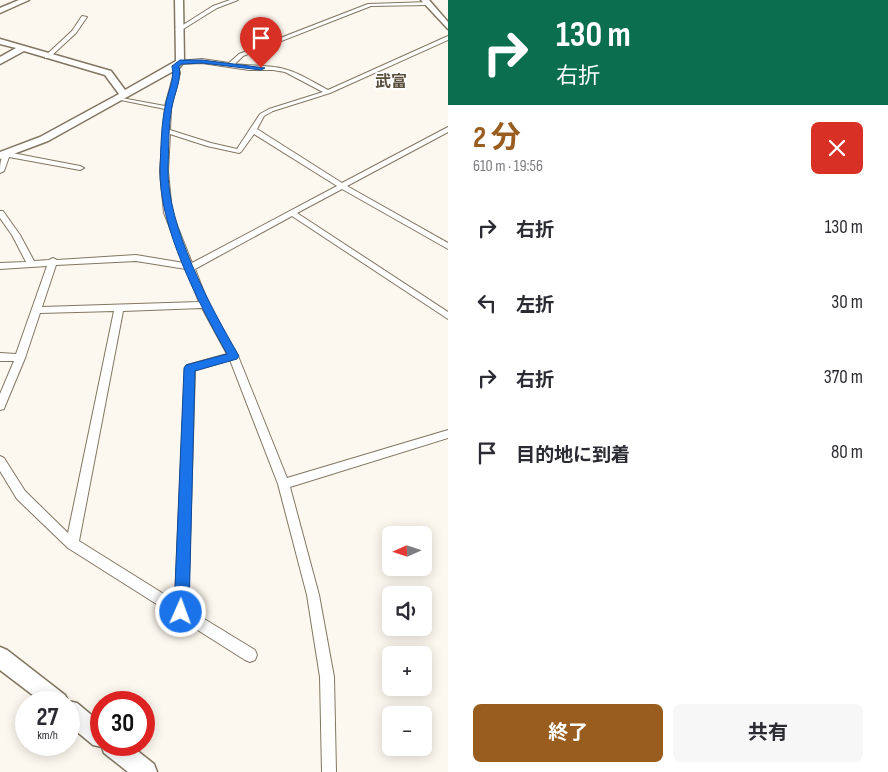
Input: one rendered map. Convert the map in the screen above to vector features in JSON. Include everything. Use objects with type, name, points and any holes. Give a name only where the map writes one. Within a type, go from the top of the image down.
[{"type":"street","points":[[0,11],[25,0]]},
{"type":"street","points":[[178,0],[178,64],[168,108],[164,171],[168,213],[191,267],[204,305],[234,356],[284,484],[313,595],[327,677],[329,772]]},
{"type":"street","points":[[178,30],[215,7],[235,0]]},
{"type":"street","points":[[230,66],[241,55],[370,5],[427,2],[448,27]]},
{"type":"street","points":[[47,57],[74,32],[84,17]]},
{"type":"street","points":[[167,130],[209,145],[240,151],[262,115],[271,110],[328,92],[448,38]]},
{"type":"street","points":[[0,41],[47,57],[108,73],[121,96],[168,108]]},
{"type":"street","points":[[0,62],[22,48]]},
{"type":"street","points":[[0,53],[9,57]]},
{"type":"street","points":[[3,155],[44,139],[178,64],[202,62],[230,66],[273,68],[287,71],[328,92]]},
{"type":"street","points":[[0,266],[30,262],[136,258],[191,267],[448,129]]},
{"type":"street","points":[[253,130],[342,186],[448,246]]},
{"type":"street","points":[[3,155],[80,168]]},
{"type":"street","points":[[0,170],[3,155]]},
{"type":"street","points":[[0,212],[16,234],[30,262]]},
{"type":"street","points":[[292,213],[448,316]]},
{"type":"street","points":[[0,406],[20,358],[53,261]]},
{"type":"street","points":[[36,310],[204,305]]},
{"type":"street","points":[[72,544],[120,308]]},
{"type":"street","points":[[181,612],[190,368],[234,356]]},
{"type":"street","points":[[0,357],[20,358]]},
{"type":"street","points":[[284,484],[448,434]]},
{"type":"street","points":[[0,461],[21,495],[72,544],[250,655]]},
{"type":"street","points":[[0,657],[44,691]]},
{"type":"street","points":[[80,720],[90,728]]},
{"type":"street","points":[[126,756],[146,772]]},
{"type":"district","name":"武富","points":[[391,81]]},
{"type":"route","points":[[181,612],[190,368],[234,356],[204,305],[191,267],[168,213],[164,171],[168,108],[177,74],[176,66],[180,62],[202,62],[261,68]]}]
